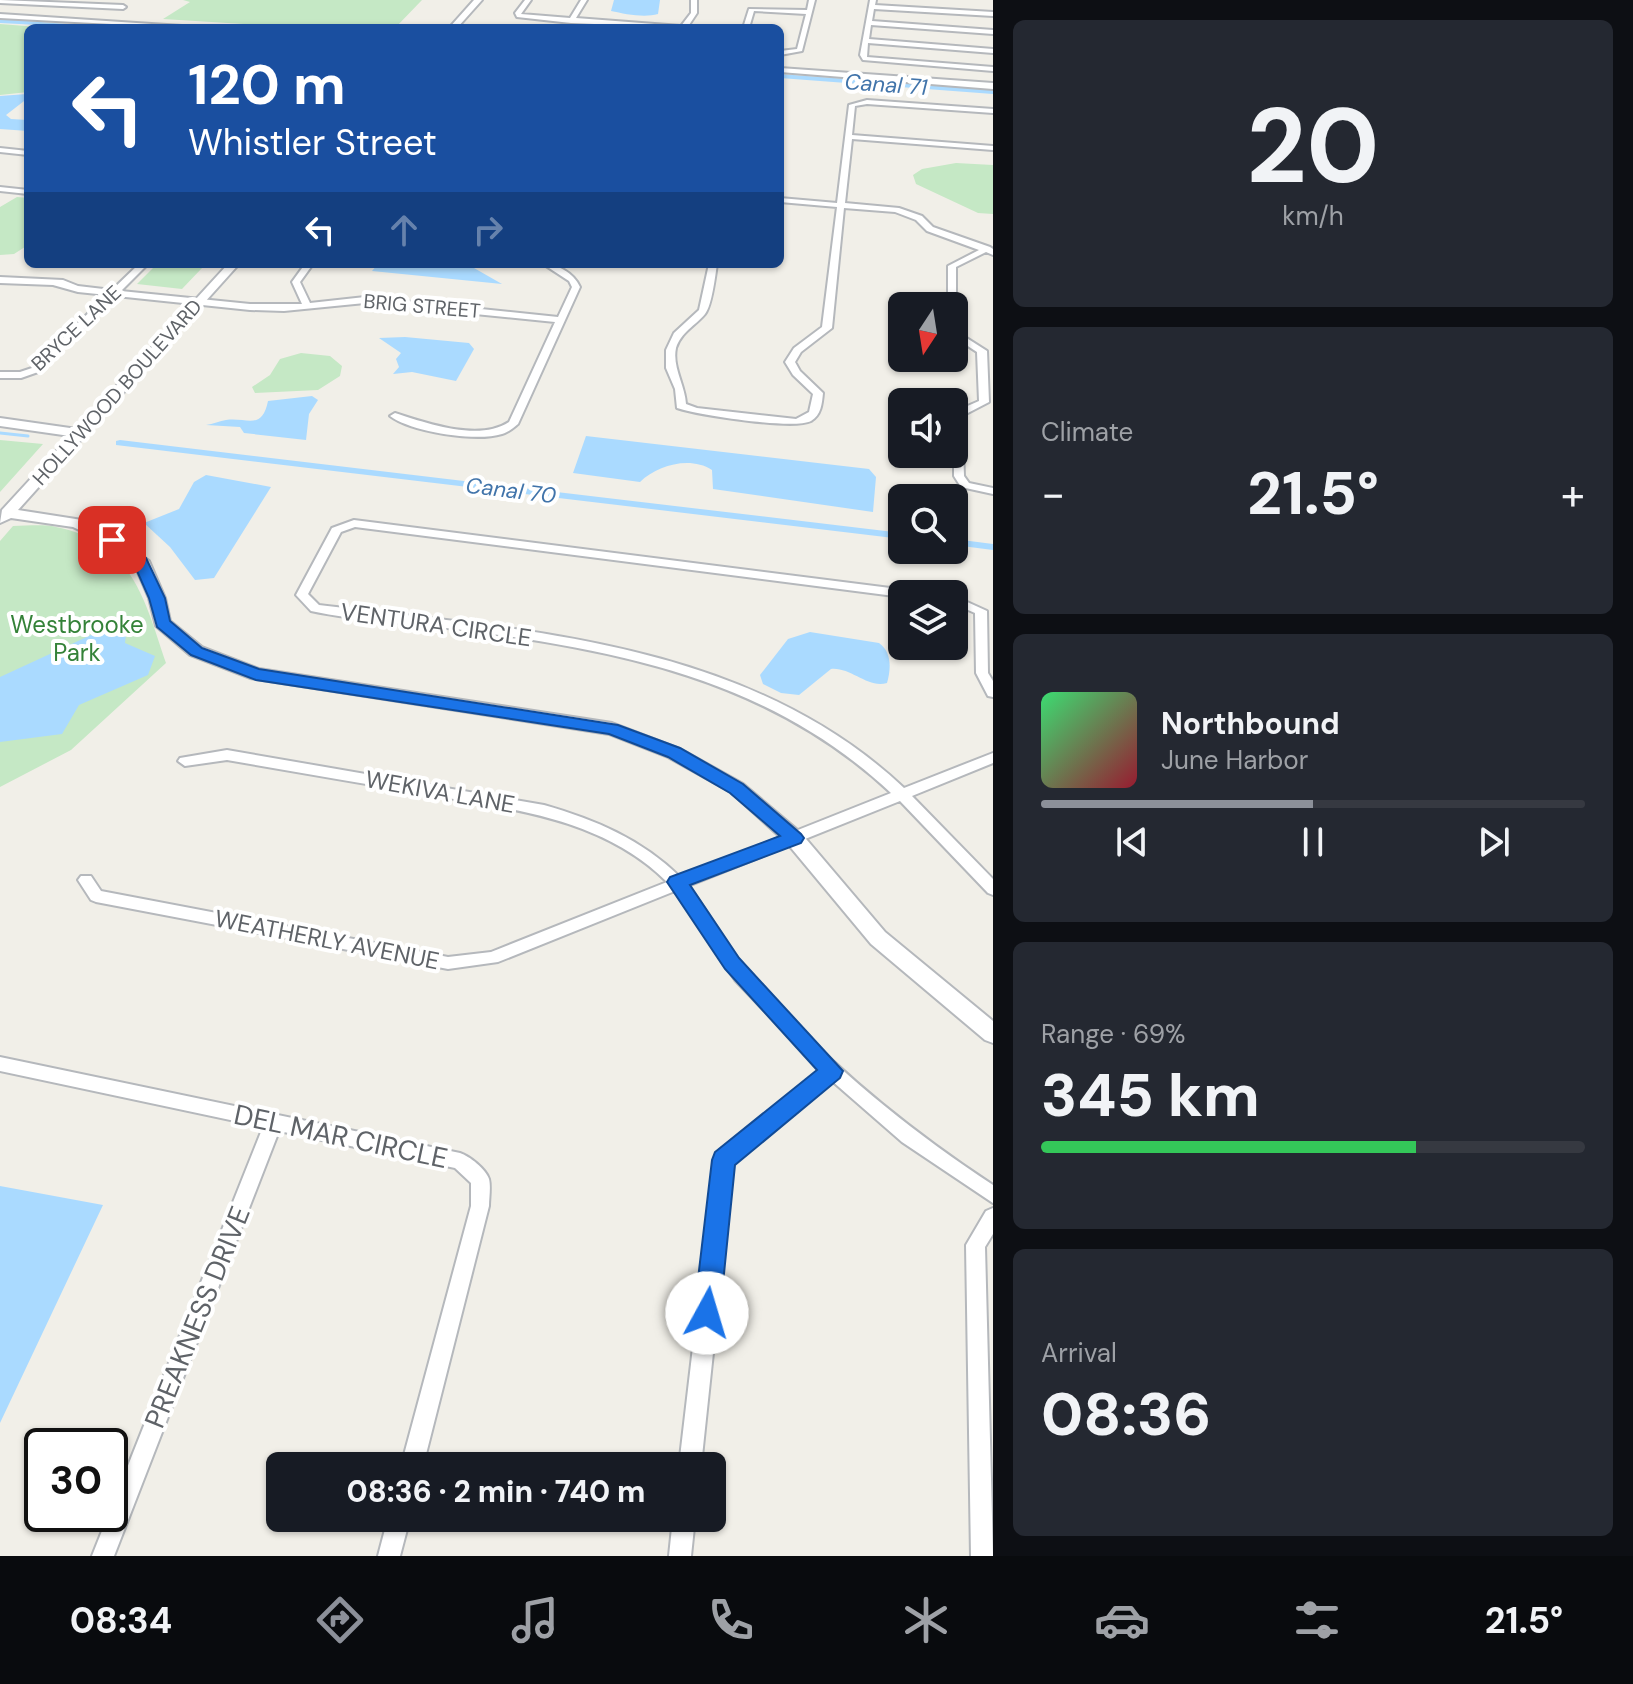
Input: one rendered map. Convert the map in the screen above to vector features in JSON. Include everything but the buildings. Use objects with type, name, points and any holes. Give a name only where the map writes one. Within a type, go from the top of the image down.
[{"type":"street","points":[[457,24],[478,0]]},
{"type":"street","points":[[528,0],[518,13],[521,17],[619,24]]},
{"type":"street","points":[[571,21],[584,0]]},
{"type":"street","points":[[688,24],[696,8],[694,0]]},
{"type":"street","points":[[784,53],[799,51],[812,0]]},
{"type":"street","points":[[0,1],[123,7]]},
{"type":"street","points":[[993,14],[872,3],[863,55],[873,61],[993,69]]},
{"type":"street","points":[[747,24],[754,9],[809,12]]},
{"type":"street","points":[[0,16],[121,24]]},
{"type":"street","points":[[869,23],[993,32]]},
{"type":"street","points":[[865,41],[993,51]]},
{"type":"street","points":[[784,70],[993,86]]},
{"type":"street","points":[[712,268],[703,311],[688,321],[671,350],[671,368],[680,389],[681,406],[696,411],[796,422],[810,420],[816,414],[818,393],[796,373],[790,362],[801,344],[822,334],[827,328],[852,105],[993,111]]},
{"type":"street","points":[[848,137],[993,148]]},
{"type":"street","points":[[0,150],[24,153]]},
{"type":"street","points":[[0,189],[24,192]]},
{"type":"street","points":[[784,200],[911,213],[930,229],[990,250]]},
{"type":"street","points":[[952,292],[952,266],[990,250]]},
{"type":"street","name":"BRYCE LANE","points":[[0,375],[21,375],[35,370],[140,268]]},
{"type":"street","name":"HOLLYWOOD BOULEVARD","points":[[4,517],[230,268]]},
{"type":"street","points":[[306,268],[296,282],[307,305]]},
{"type":"street","points":[[395,416],[409,424],[487,433],[502,431],[513,424],[576,287],[573,280],[554,268]]},
{"type":"street","name":"BRIG STREET","points":[[0,280],[55,283],[284,308],[365,300],[559,320]]},
{"type":"street","points":[[968,342],[982,351],[984,402],[960,413],[957,419],[959,476],[965,485],[993,491]]},
{"type":"street","points":[[0,422],[79,433]]},
{"type":"street","points":[[4,517],[77,523],[112,540],[141,561],[157,598],[162,623],[196,651],[256,674],[612,729],[674,753],[737,788],[794,838],[878,938],[993,1034]]},
{"type":"street","name":"VENTURA CIRCLE","points":[[888,591],[354,523],[336,530],[302,595],[315,608],[597,647],[672,664],[745,691],[802,719],[857,755],[902,795]]},
{"type":"street","points":[[968,606],[981,611],[982,673],[993,693]]},
{"type":"street","name":"WEKIVA LANE","points":[[185,761],[227,755],[544,810],[588,822],[619,837],[651,858],[677,882],[732,964],[832,1071],[918,1146],[993,1195]]},
{"type":"street","name":"WEATHERLY AVENUE","points":[[86,880],[96,896],[448,963],[492,958],[993,758]]},
{"type":"street","points":[[902,795],[993,889]]},
{"type":"street","name":"DEL MAR CIRCLE","points":[[0,1064],[460,1161],[480,1180],[480,1206],[416,1452]]},
{"type":"street","points":[[692,1452],[724,1160],[832,1071]]},
{"type":"street","name":"PREAKNESS DRIVE","points":[[103,1556],[274,1122]]},
{"type":"street","points":[[982,1556],[975,1245],[993,1217]]},
{"type":"street","points":[[389,1556],[395,1532]]},
{"type":"street","points":[[680,1556],[683,1532]]},
{"type":"green space","points":[[183,0],[422,0],[399,24],[242,24],[163,19],[190,2]]},
{"type":"green space","points":[[0,24],[24,26],[24,92],[0,95]]},
{"type":"green space","points":[[956,163],[993,165],[993,214],[978,213],[916,184],[913,175],[922,169]]},
{"type":"green space","points":[[17,197],[24,198],[24,248],[14,254],[0,255],[0,207]]},
{"type":"green space","points":[[153,268],[202,268],[182,289],[137,284]]},
{"type":"green space","points":[[301,353],[330,356],[342,366],[340,376],[318,390],[255,393],[252,387],[270,375],[280,359]]},
{"type":"green space","points":[[0,440],[43,444],[0,492]]},
{"type":"green space","name":"Westbrooke Park","points":[[13,526],[51,526],[82,535],[119,560],[142,596],[166,663],[71,750],[0,787],[0,541]]},
{"type":"water","points":[[614,0],[660,0],[658,14],[641,16],[611,11]]},
{"type":"water","points":[[24,94],[24,101],[6,115],[11,119],[24,120],[24,131],[0,129],[0,96]]},
{"type":"water","points":[[375,268],[474,268],[502,284],[372,271]]},
{"type":"water","points":[[405,337],[469,343],[474,349],[456,381],[412,372],[393,374],[399,367],[396,359],[401,353],[379,338]]},
{"type":"water","points":[[312,396],[318,400],[309,414],[306,440],[244,433],[240,427],[206,425],[226,420],[253,421],[262,416],[268,401]]},
{"type":"water","points":[[586,436],[869,469],[876,477],[873,512],[713,489],[712,470],[694,464],[665,467],[640,482],[573,473]]},
{"type":"water","points":[[206,475],[271,487],[214,578],[195,580],[170,547],[144,523],[179,509],[194,482]]},
{"type":"water","points":[[128,618],[125,643],[155,656],[148,675],[79,705],[62,734],[0,742],[0,677]]},
{"type":"water","points":[[810,632],[879,643],[889,661],[887,683],[873,683],[846,671],[831,669],[799,695],[781,693],[763,684],[760,675],[788,639]]},
{"type":"water","points":[[0,1186],[103,1205],[0,1423]]},
{"type":"waterway","name":"Canal 71","points":[[0,21],[40,24]]},
{"type":"waterway","name":"Canal 71","points":[[784,76],[993,92]]},
{"type":"waterway","points":[[0,433],[28,436]]},
{"type":"waterway","name":"Canal 70","points":[[120,443],[888,534]]},
{"type":"waterway","name":"Canal 70","points":[[968,544],[993,547]]},
{"type":"route","points":[[112,540],[141,561],[157,598],[162,623],[196,651],[256,674],[612,729],[674,753],[737,788],[794,838],[677,882],[732,964],[832,1071],[724,1160],[707,1313]]}]
